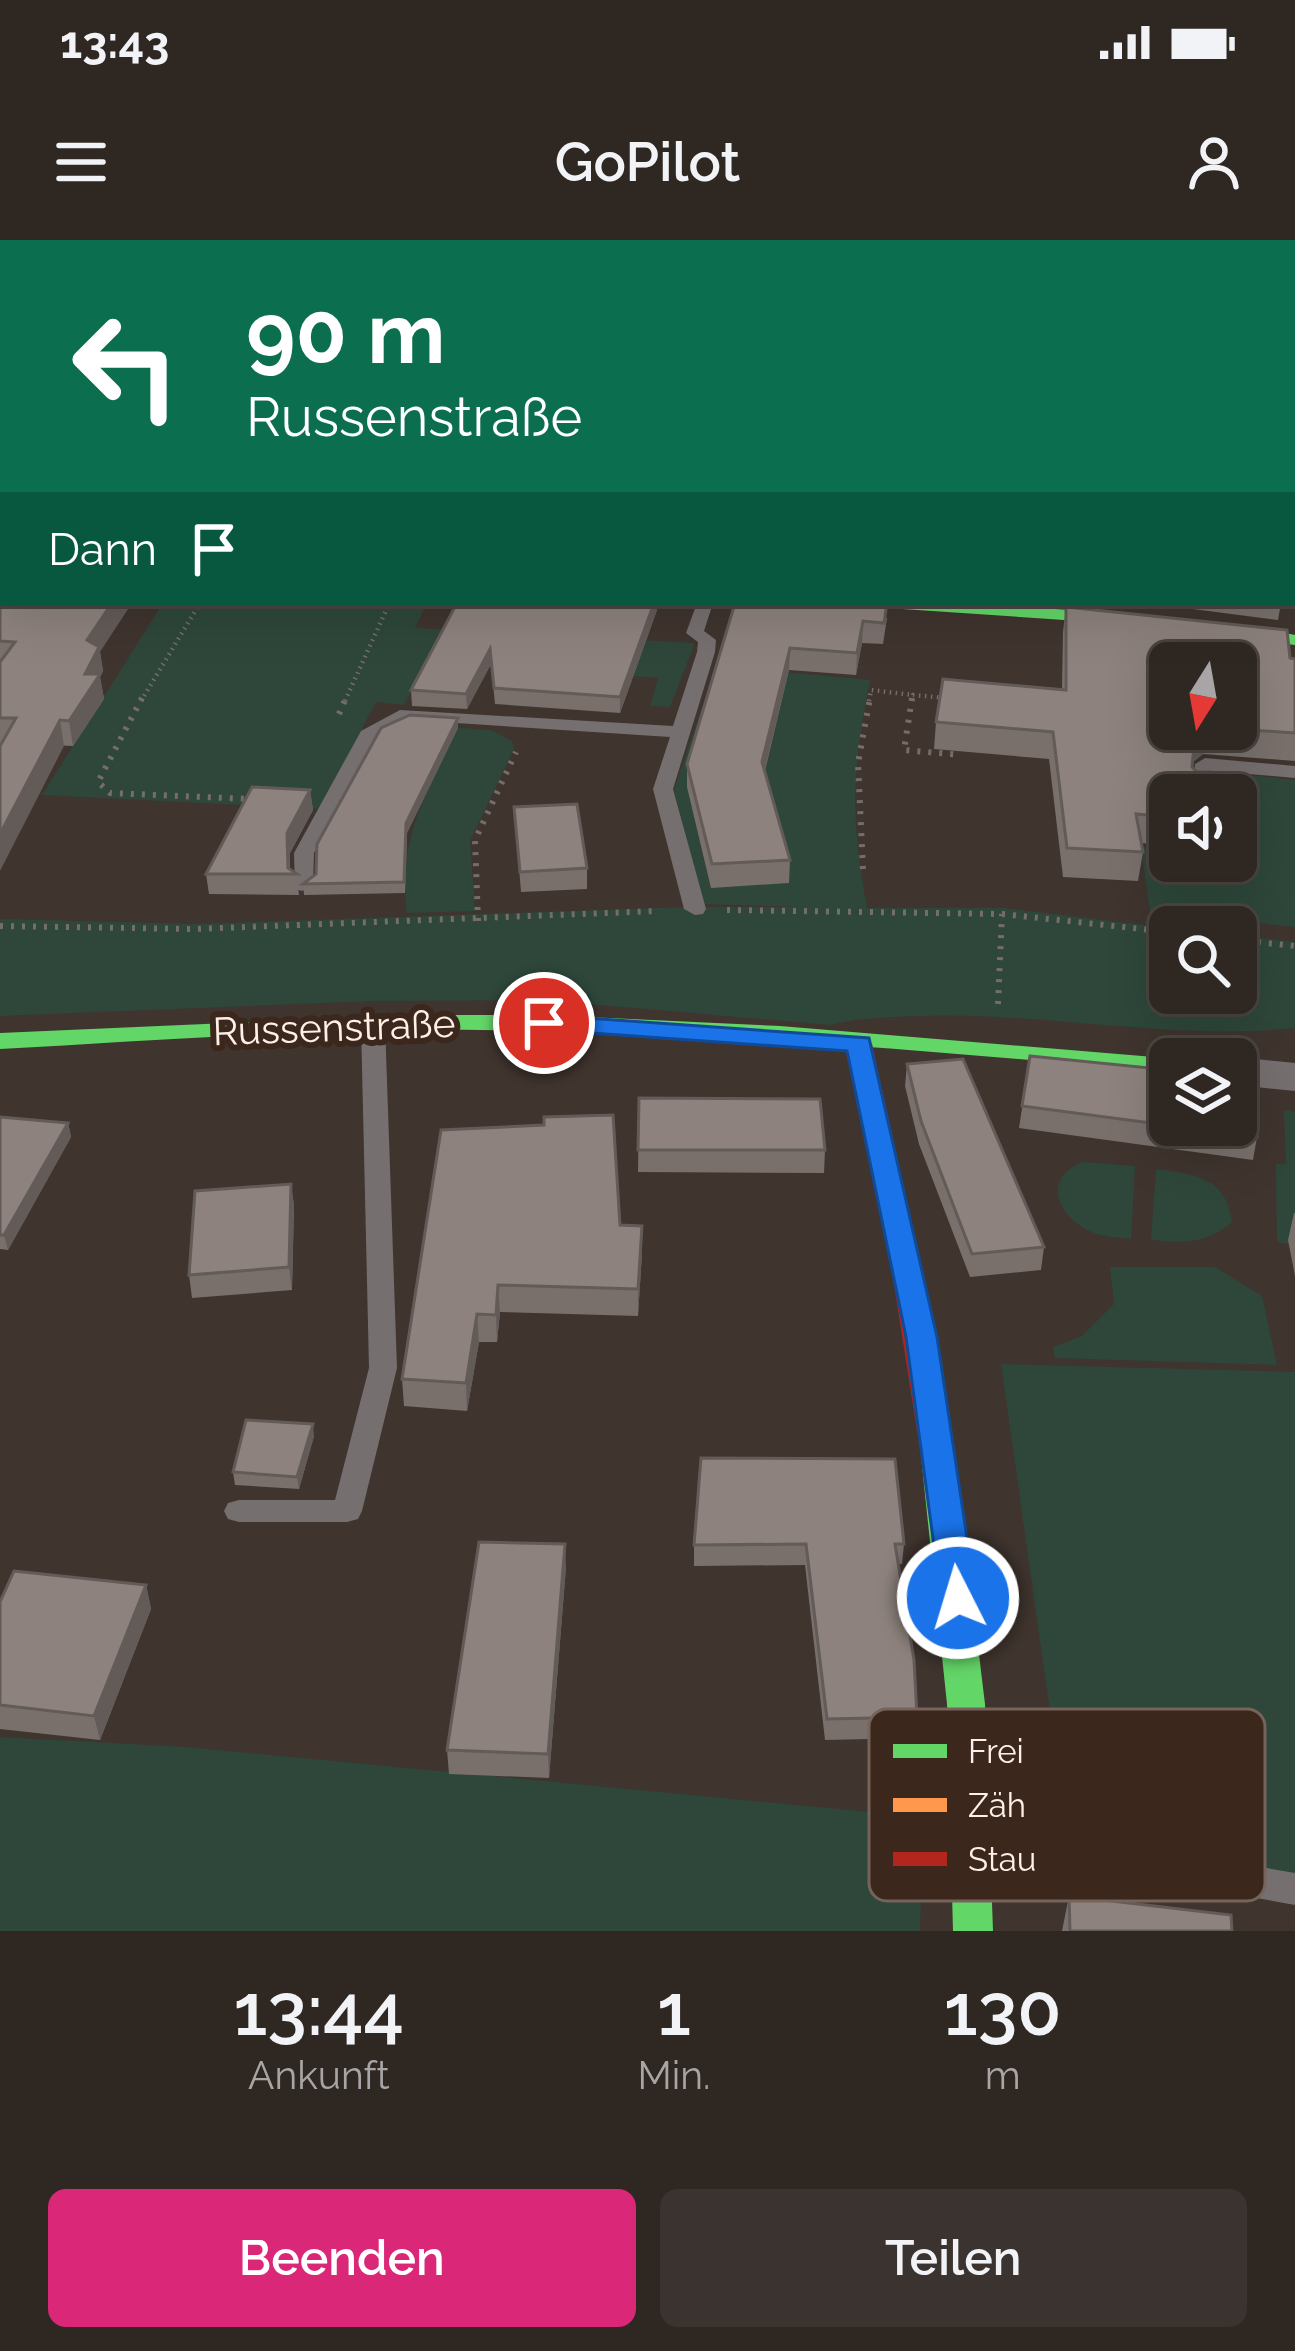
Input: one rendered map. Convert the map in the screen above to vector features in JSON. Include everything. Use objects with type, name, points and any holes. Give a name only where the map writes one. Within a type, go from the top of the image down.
[{"type":"street","points":[[946,606],[1291,632]]},
{"type":"street","name":"Russenstraße","points":[[0,1041],[374,1024],[544,1023],[996,1048],[1149,1063]]},
{"type":"street","points":[[859,1044],[922,1337],[956,1554],[966,1709]]},
{"type":"street","points":[[1257,1073],[1295,1077]]},
{"type":"lane","points":[[695,909],[663,789],[706,652],[707,640],[695,633],[704,606]]},
{"type":"lane","points":[[302,885],[304,853],[370,731],[407,714],[680,731]]},
{"type":"lane","points":[[1203,774],[1204,764],[1295,772]]},
{"type":"lane","points":[[239,1510],[347,1511],[383,1369],[374,1024]]},
{"type":"lane","points":[[1265,1883],[1295,1888]]},
{"type":"path","points":[[118,240],[159,240]]},
{"type":"path","points":[[198,606],[110,752],[98,782],[110,793],[262,800]]},
{"type":"path","points":[[333,724],[388,606]]},
{"type":"path","points":[[863,869],[858,763],[871,690],[950,698]]},
{"type":"path","points":[[913,695],[904,750],[961,755]]},
{"type":"path","points":[[478,921],[475,840],[531,721]]},
{"type":"path","points":[[0,926],[194,929],[695,909],[1002,914],[1149,930]]},
{"type":"path","points":[[996,1048],[1002,914]]},
{"type":"path","points":[[1257,942],[1295,946]]},
{"type":"green space","points":[[161,606],[426,606],[415,628],[695,643],[670,707],[650,706],[658,678],[427,663],[404,705],[376,702],[320,809],[42,795]]},
{"type":"green space","points":[[762,670],[870,680],[855,794],[867,908],[1003,908],[1149,925],[1149,1014],[1257,1014],[1257,937],[1295,942],[1295,1028],[1202,1031],[970,1016],[877,1018],[831,1025],[540,1000],[373,1001],[0,1016],[0,919],[196,924],[799,907],[703,904],[674,789],[711,682],[757,686]]},
{"type":"green space","points":[[433,726],[491,730],[512,741],[514,749],[470,841],[475,911],[407,913],[410,842],[423,801],[454,736]]},
{"type":"green space","points":[[1257,776],[1295,780],[1295,927],[1257,923],[1257,906],[1149,906],[1141,847],[1149,848],[1149,882],[1257,882]]},
{"type":"green space","points":[[1284,1110],[1295,1112],[1295,1245],[1277,1242],[1276,1164],[1286,1164]]},
{"type":"green space","points":[[1084,1162],[1135,1166],[1131,1239],[1093,1233],[1064,1211],[1059,1183],[1072,1167]]},
{"type":"green space","points":[[1156,1169],[1196,1176],[1216,1187],[1232,1222],[1214,1235],[1194,1240],[1151,1240]]},
{"type":"green space","points":[[1110,1267],[1215,1267],[1262,1296],[1277,1365],[1055,1358],[1053,1347],[1082,1336],[1114,1304]]},
{"type":"green space","points":[[1001,1364],[1295,1372],[1295,1884],[1265,1877],[1265,1709],[1050,1709]]},
{"type":"green space","points":[[0,1737],[185,1747],[869,1812],[869,1901],[921,1901],[920,1931],[0,1931]]},
{"type":"building","points":[[0,606],[110,606],[87,640],[99,647],[85,674],[100,674],[69,721],[60,720],[0,834],[0,746],[16,718],[0,718],[0,662],[15,642],[0,641]]},
{"type":"building","points":[[455,606],[653,606],[620,697],[494,688],[490,649],[466,694],[411,690]]},
{"type":"building","points":[[734,606],[887,606],[884,623],[863,621],[857,653],[790,648],[762,762],[790,860],[712,864],[687,764]]},
{"type":"building","points":[[1066,607],[1287,630],[1290,658],[1295,659],[1295,733],[1257,730],[1257,642],[1149,642],[1149,750],[1194,750],[1192,767],[1212,774],[1149,774],[1149,815],[1136,814],[1143,852],[1067,848],[1053,732],[936,722],[943,679],[1066,690]]},
{"type":"building","points":[[410,715],[458,718],[406,823],[404,882],[303,884],[316,874],[317,844],[381,728]]},
{"type":"building","points":[[252,787],[310,790],[287,833],[288,868],[297,874],[206,874]]},
{"type":"building","points":[[577,804],[587,868],[520,872],[514,807]]},
{"type":"building","points":[[1030,1056],[1149,1068],[1149,1123],[1022,1106]]},
{"type":"building","points":[[963,1059],[1044,1247],[972,1254],[921,1121],[907,1064]]},
{"type":"building","points":[[639,1098],[820,1099],[825,1150],[638,1150]]},
{"type":"building","points":[[613,1115],[620,1225],[642,1226],[638,1289],[498,1285],[496,1315],[477,1314],[466,1383],[402,1379],[441,1130],[544,1125],[544,1117]]},
{"type":"building","points":[[0,1117],[68,1123],[4,1235],[0,1235]]},
{"type":"building","points":[[291,1184],[289,1267],[189,1275],[195,1191]]},
{"type":"building","points":[[246,1420],[313,1424],[297,1477],[233,1472]]},
{"type":"building","points":[[701,1458],[895,1459],[904,1544],[895,1544],[914,1660],[917,1709],[869,1709],[869,1718],[827,1719],[806,1544],[694,1545]]},
{"type":"building","points":[[479,1542],[565,1544],[548,1754],[447,1750]]},
{"type":"building","points":[[14,1571],[146,1585],[94,1716],[0,1705],[0,1602]]},
{"type":"building","points":[[1069,1901],[1112,1901],[1231,1915],[1232,1931],[1070,1931]]},
{"type":"traffic: fast","points":[[946,606],[1138,619],[1290,640]]},
{"type":"traffic: fast","points":[[0,1041],[340,1024],[545,1023],[858,1039],[1149,1063]]},
{"type":"traffic: fast","points":[[938,1456],[966,1709]]},
{"type":"traffic: fast","points":[[972,1901],[973,1931]]},
{"type":"traffic: jam","points":[[859,1044],[906,1265],[938,1456]]},
{"type":"route","points":[[544,1023],[859,1044],[922,1337],[956,1554],[958,1598]]}]
